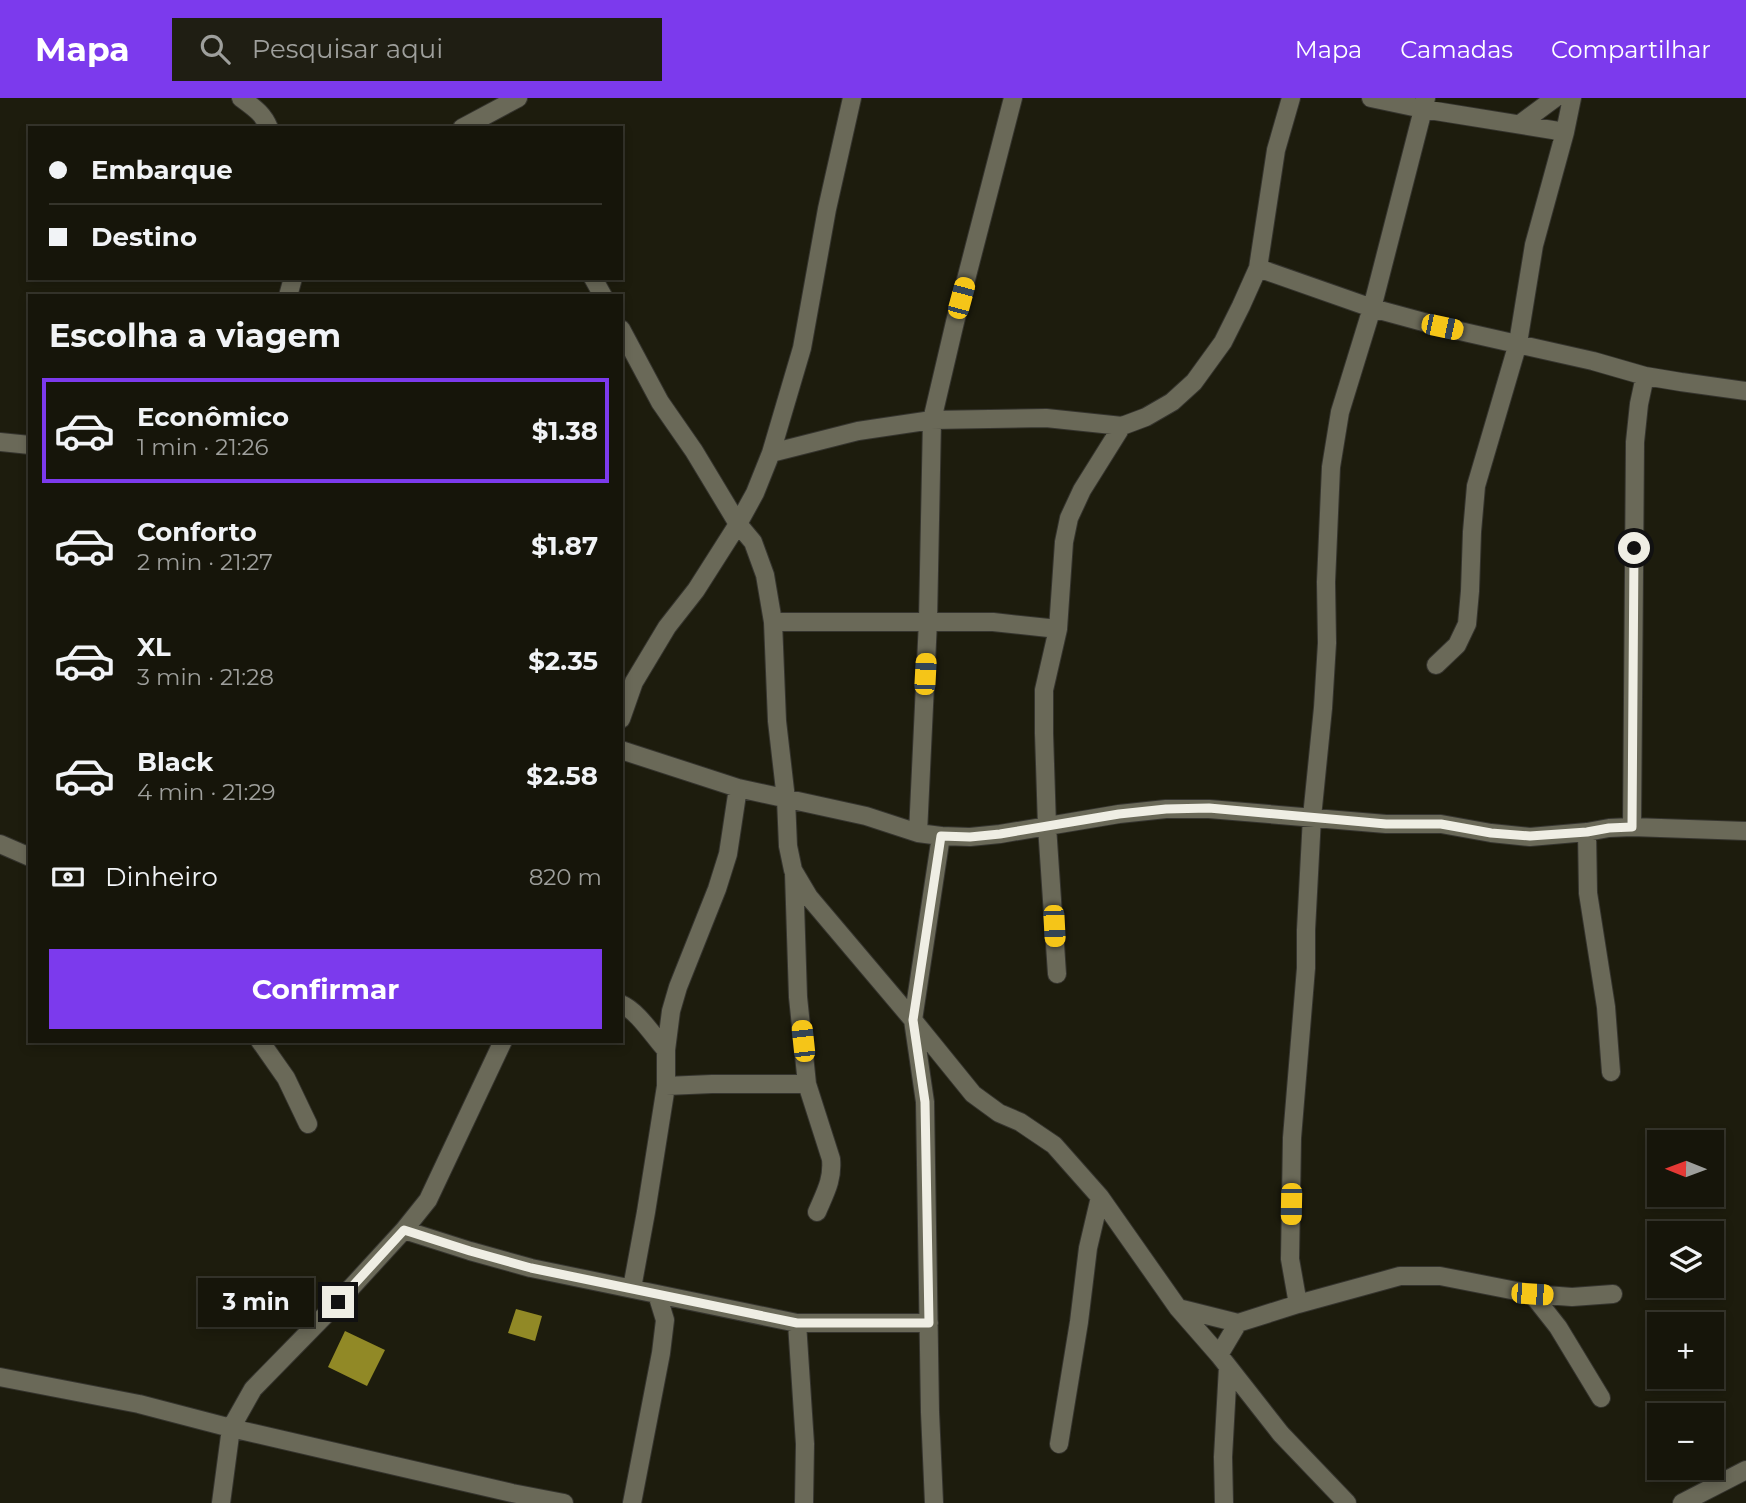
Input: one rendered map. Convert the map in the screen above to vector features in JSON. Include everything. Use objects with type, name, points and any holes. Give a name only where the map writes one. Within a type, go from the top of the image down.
[{"type":"street","points":[[241,98],[257,110],[268,126]]},
{"type":"street","points":[[466,126],[518,98]]},
{"type":"street","points":[[623,708],[628,680],[696,590],[738,524],[755,493],[771,453],[802,348],[827,209],[852,98]]},
{"type":"street","points":[[918,833],[928,621],[932,421],[1013,98]]},
{"type":"street","points":[[771,453],[858,431],[932,421],[1046,418],[1122,426],[1146,417],[1172,402],[1194,382],[1223,342],[1258,268],[1276,150],[1291,98]]},
{"type":"street","points":[[1371,98],[1425,103],[1565,132]]},
{"type":"street","points":[[1520,124],[1555,98]]},
{"type":"street","points":[[1436,665],[1457,645],[1467,624],[1476,486],[1518,343],[1534,245],[1572,98]]},
{"type":"street","points":[[1298,1304],[1290,1259],[1292,1138],[1306,968],[1312,817],[1327,643],[1326,582],[1331,467],[1340,412],[1372,308],[1425,103]]},
{"type":"street","points":[[1258,268],[1372,308],[1442,327],[1593,361],[1645,376],[1746,391]]},
{"type":"street","points":[[623,333],[660,402],[694,451],[738,524],[753,542],[765,575],[773,622],[776,721],[786,799],[788,846],[793,870],[798,998],[807,1084],[831,1159],[832,1170],[831,1180],[817,1212]]},
{"type":"street","points":[[1632,827],[1635,442],[1645,376]]},
{"type":"street","points":[[1057,974],[1047,826],[1044,690],[1058,629],[1064,542],[1069,518],[1082,490],[1122,426]]},
{"type":"street","points":[[0,442],[28,445]]},
{"type":"street","points":[[773,622],[993,622],[1058,629]]},
{"type":"street","points":[[623,751],[738,788],[866,816],[918,833],[941,836],[1000,834],[1119,814],[1209,808],[1386,824],[1441,824],[1491,833],[1530,836],[1632,827],[1746,831]]},
{"type":"street","points":[[632,1288],[666,1086],[671,1011],[728,854],[738,788]]},
{"type":"street","points":[[1587,832],[1588,894],[1606,1007],[1611,1072]]},
{"type":"street","points":[[934,1503],[925,1102],[913,1020],[941,836]]},
{"type":"street","points":[[0,844],[28,857]]},
{"type":"street","points":[[793,870],[809,898],[973,1094],[999,1113],[1020,1122],[1054,1145],[1100,1197],[1178,1308],[1281,1434],[1347,1503]]},
{"type":"street","points":[[623,1005],[634,1010],[667,1050]]},
{"type":"street","points":[[261,1043],[286,1078],[308,1124]]},
{"type":"street","points":[[220,1503],[231,1428],[253,1388],[338,1302],[428,1200],[502,1043]]},
{"type":"street","points":[[666,1086],[712,1083],[807,1084]]},
{"type":"street","points":[[1059,1444],[1088,1248],[1100,1197]]},
{"type":"street","points":[[404,1230],[531,1268],[797,1323],[929,1323]]},
{"type":"street","points":[[1178,1308],[1238,1323],[1400,1276],[1440,1276],[1532,1294],[1572,1297],[1613,1294]]},
{"type":"street","points":[[632,1503],[665,1320],[657,1294]]},
{"type":"street","points":[[1532,1294],[1558,1327],[1601,1398]]},
{"type":"street","points":[[665,1320],[682,1300]]},
{"type":"street","points":[[797,1323],[805,1444],[804,1503]]},
{"type":"street","points":[[1223,1503],[1224,1361],[1238,1323]]},
{"type":"street","points":[[0,1377],[139,1404],[231,1428],[564,1503]]},
{"type":"street","points":[[1682,1503],[1746,1470]]},
{"type":"building","points":[[516,1309],[542,1316],[535,1341],[508,1333]]},
{"type":"building","points":[[345,1331],[385,1350],[367,1386],[328,1367]]},
{"type":"route","points":[[338,1302],[404,1230],[531,1268],[797,1323],[929,1323],[925,1102],[913,1020],[941,836],[1000,834],[1119,814],[1209,808],[1386,824],[1441,824],[1491,833],[1530,836],[1632,827],[1634,548]]}]
